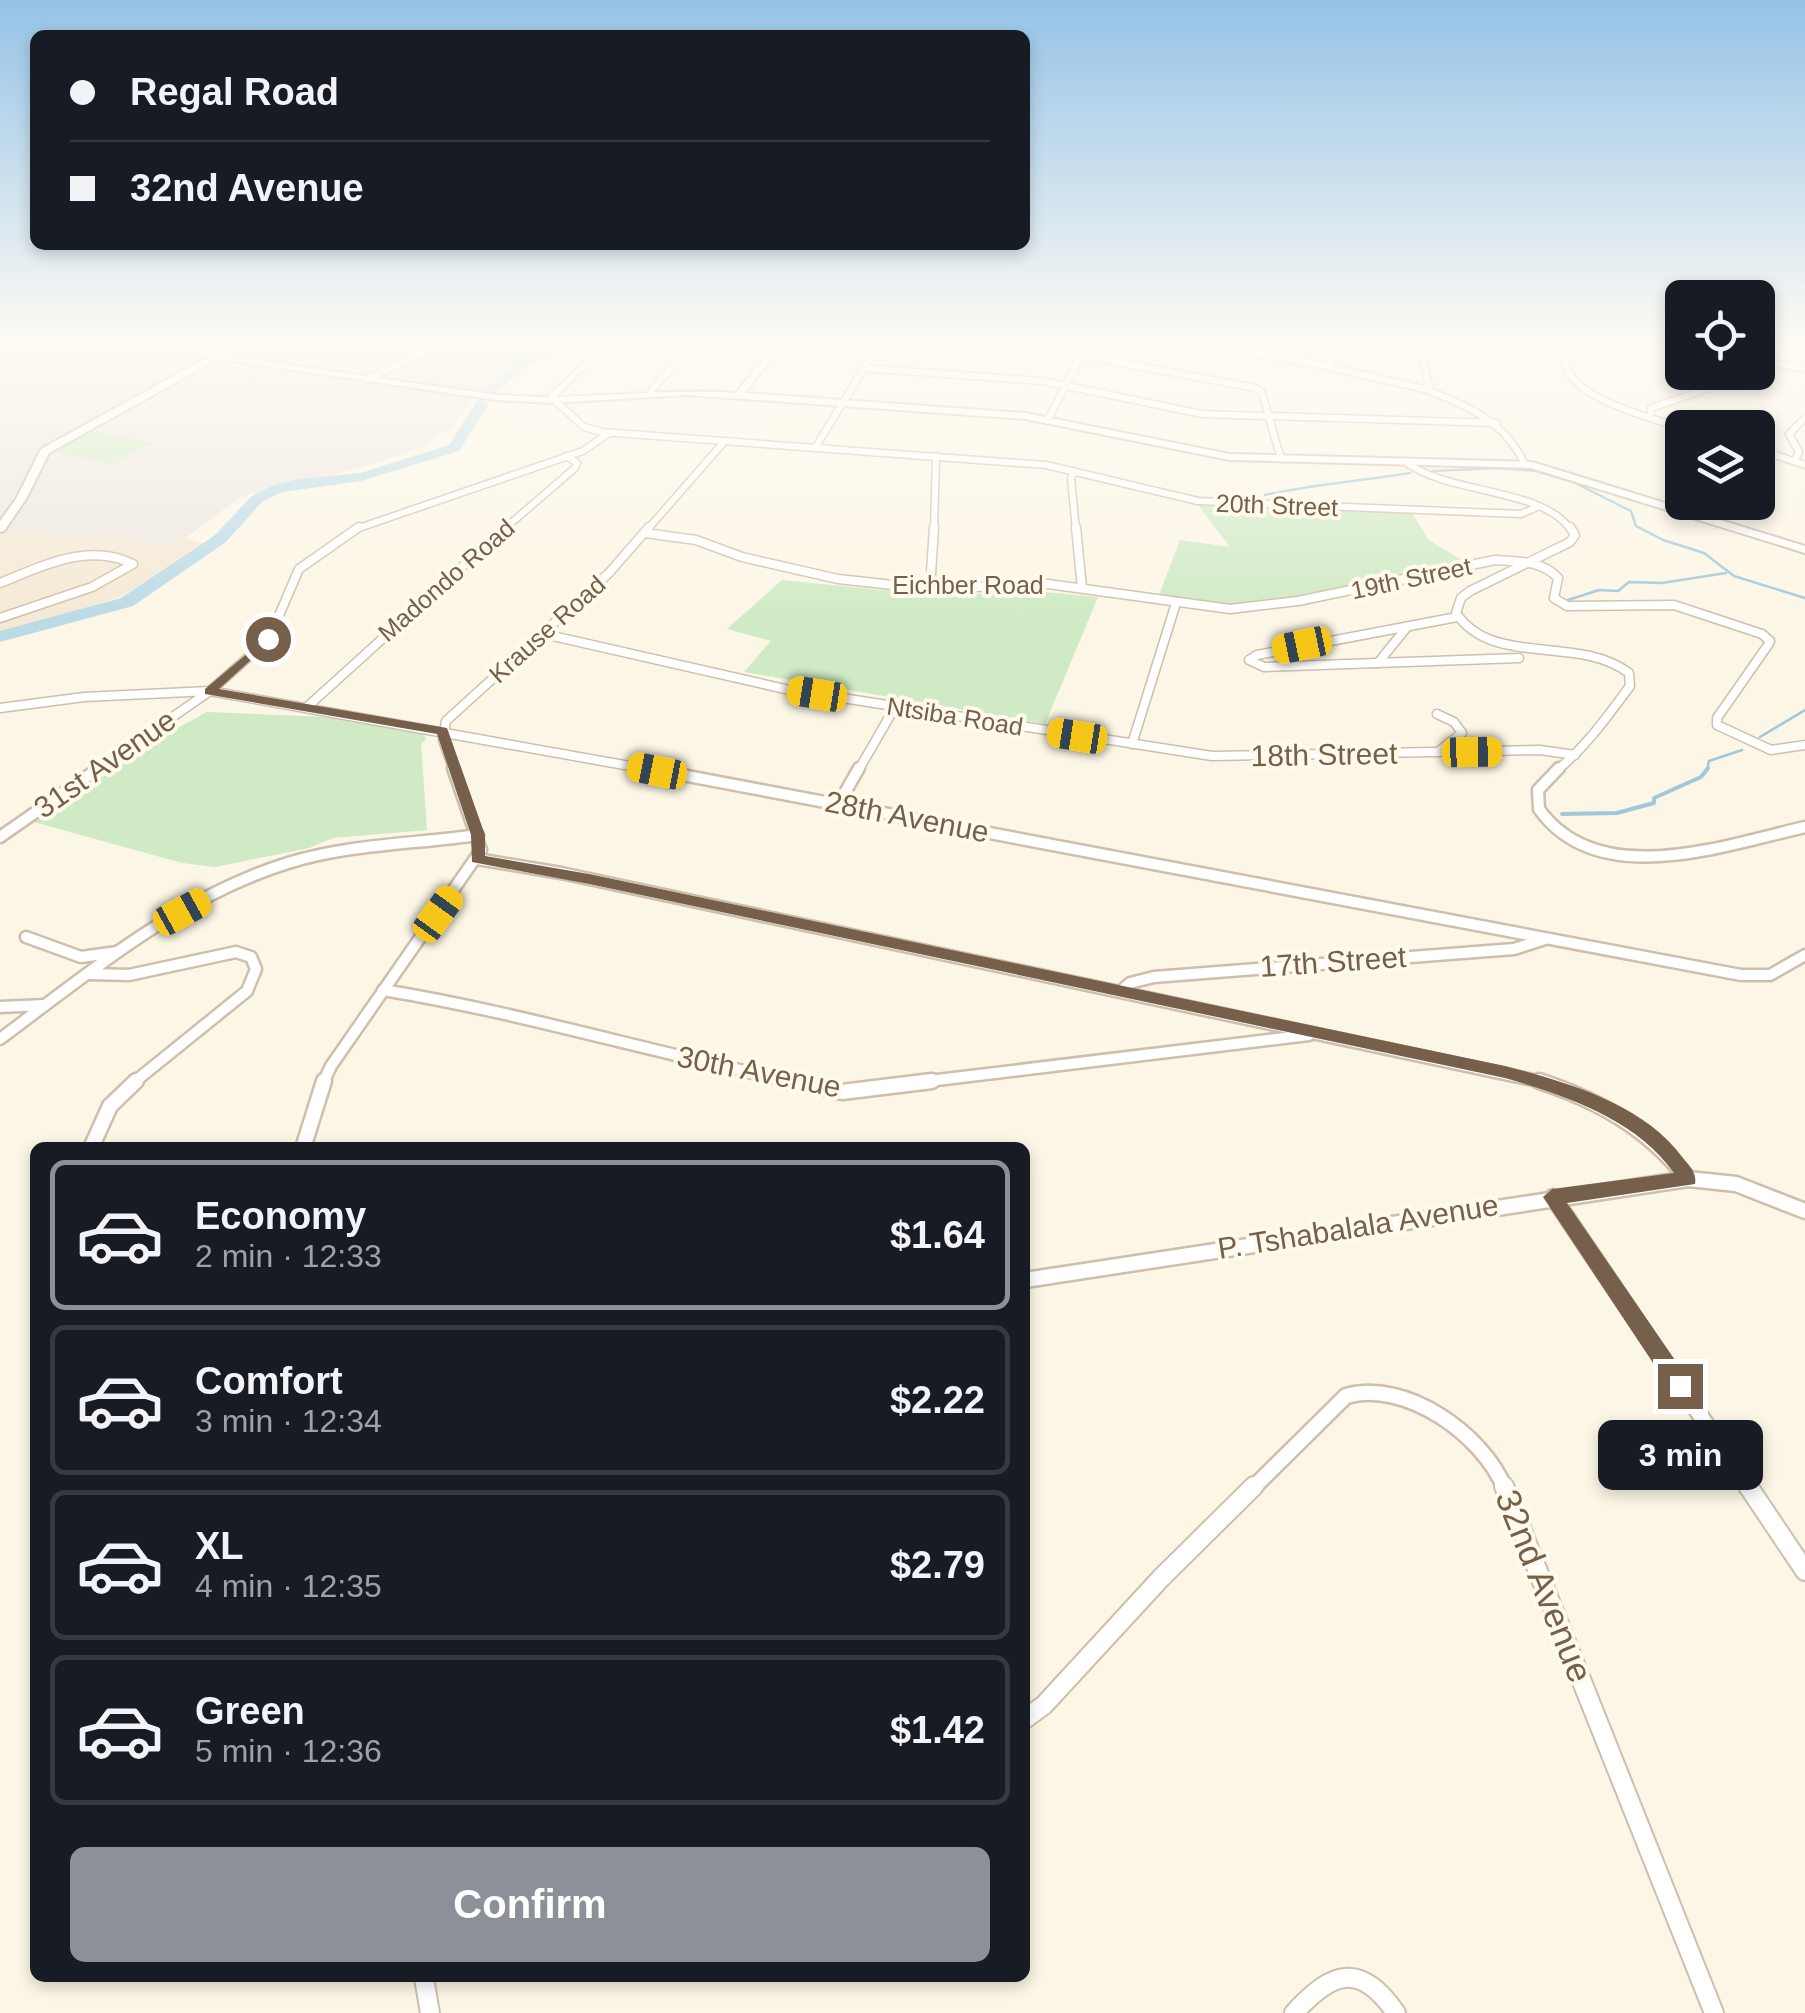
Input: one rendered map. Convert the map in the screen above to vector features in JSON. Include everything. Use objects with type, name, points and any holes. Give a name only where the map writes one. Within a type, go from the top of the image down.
[{"type":"street","points":[[0,528],[21,499],[45,450],[71,436]]},
{"type":"street","name":"31st Avenue","points":[[0,836],[210,691],[268,639],[299,568],[350,532],[385,516],[592,447],[605,436]]},
{"type":"street","name":"20th Street","points":[[647,436],[936,456],[1074,471],[1198,501],[1521,514],[1536,507]]},
{"type":"street","points":[[815,448],[822,436]]},
{"type":"street","points":[[1124,436],[1209,455],[1524,464],[1560,471],[1805,550]]},
{"type":"street","points":[[1275,436],[1282,460]]},
{"type":"street","points":[[1509,436],[1524,464]]},
{"type":"street","points":[[1790,436],[1799,452],[1794,460]]},
{"type":"street","name":"Krause Road","points":[[442,731],[453,714],[544,634],[645,533],[724,442]]},
{"type":"street","points":[[1775,454],[1805,465]]},
{"type":"street","name":"Madondo Road","points":[[307,707],[410,610],[574,468],[576,463],[566,456]]},
{"type":"street","points":[[930,589],[936,456]]},
{"type":"street","points":[[1404,462],[1432,478],[1536,507],[1566,521],[1575,535],[1570,542],[1465,594],[1457,606],[1457,617],[1467,629],[1493,641],[1593,653],[1629,673],[1630,686],[1576,755],[1540,786],[1535,800],[1560,832],[1593,849],[1658,856],[1805,827]]},
{"type":"street","points":[[1074,471],[1072,493],[1082,588]]},
{"type":"street","name":"Eichber Road","points":[[645,533],[696,540],[814,576],[930,589],[1029,584],[1176,603]]},
{"type":"street","points":[[0,583],[81,555],[126,559],[133,564],[98,584],[0,618]]},
{"type":"street","name":"19th Street","points":[[1176,603],[1255,608],[1495,560],[1527,562]]},
{"type":"street","points":[[1527,562],[1555,572],[1558,578],[1554,598],[1567,606],[1674,605],[1762,634],[1770,641],[1768,648],[1751,665],[1740,690],[1717,718],[1718,725],[1771,750],[1805,745]]},
{"type":"street","points":[[1132,744],[1176,603]]},
{"type":"street","points":[[1457,617],[1270,652],[1250,660],[1264,667],[1519,658]]},
{"type":"street","points":[[1378,663],[1407,627]]},
{"type":"street","name":"Ntsiba Road","points":[[544,634],[744,681],[1132,744]]},
{"type":"street","name":"28th Avenue","points":[[0,708],[96,696],[210,691],[1758,977],[1776,974],[1805,955]]},
{"type":"street","points":[[838,805],[894,706]]},
{"type":"street","points":[[1437,714],[1454,722],[1462,733],[1438,752]]},
{"type":"street","points":[[305,1142],[315,1102],[331,1066],[477,859],[478,835],[442,731]]},
{"type":"street","name":"18th Street","points":[[1132,744],[1240,757],[1540,750],[1576,755]]},
{"type":"street","points":[[0,1039],[118,952],[206,899],[286,863],[478,835]]},
{"type":"street","points":[[477,859],[548,870],[1554,1086],[1649,1132],[1688,1179]]},
{"type":"street","points":[[26,937],[82,957],[118,952]]},
{"type":"street","name":"17th Street","points":[[1121,991],[1130,983],[1154,977],[1514,949],[1546,938]]},
{"type":"street","points":[[88,974],[129,975],[236,952],[251,957],[256,969],[246,991],[122,1092],[104,1117],[94,1142]]},
{"type":"street","name":"30th Avenue","points":[[383,990],[487,1007],[718,1067],[842,1092],[1318,1034]]},
{"type":"street","points":[[0,1008],[46,1005]]},
{"type":"street","name":"P. Tshabalala Avenue","points":[[1030,1279],[1688,1179],[1736,1184],[1805,1212]]},
{"type":"street","points":[[1552,1197],[1805,1571]]},
{"type":"street","name":"32nd Avenue","points":[[1030,1715],[1044,1705],[1214,1524],[1346,1396],[1367,1389],[1406,1398],[1443,1418],[1499,1475],[1714,2013]]},
{"type":"street","points":[[1294,2013],[1330,1980],[1343,1974],[1372,1984],[1396,2013]]},
{"type":"street","points":[[425,1982],[430,2013]]},
{"type":"shaded area","points":[[0,436],[438,436],[421,447],[370,465],[242,496],[177,544],[0,530]]},
{"type":"shaded area","points":[[0,530],[177,544],[185,538],[205,544],[122,596],[0,635]]},
{"type":"green space","points":[[78,436],[118,436],[152,443],[113,464],[50,451]]},
{"type":"green space","points":[[1198,505],[1412,513],[1429,540],[1465,562],[1240,607],[1159,595],[1180,540],[1230,547]]},
{"type":"green space","points":[[782,580],[941,596],[1032,591],[1098,597],[1045,724],[744,672],[771,641],[727,629]]},
{"type":"green space","points":[[207,712],[348,718],[424,734],[426,739],[421,744],[427,830],[333,838],[309,848],[215,867],[182,863],[34,822],[148,744]]},
{"type":"waterway","points":[[0,637],[127,602],[220,539],[257,499],[277,489],[361,477],[454,448],[462,436]]},
{"type":"waterway","points":[[1433,471],[1536,471],[1573,482],[1631,511],[1636,526],[1663,540],[1704,553],[1734,576],[1805,598]]},
{"type":"waterway","points":[[1265,495],[1410,473]]},
{"type":"waterway","points":[[1568,600],[1599,590],[1618,591],[1629,582],[1662,583],[1726,573]]},
{"type":"waterway","points":[[1760,737],[1805,710]]},
{"type":"waterway","points":[[1707,769],[1709,761],[1742,750]]},
{"type":"waterway","points":[[1562,814],[1617,813],[1654,803],[1654,798],[1701,777],[1707,769]]},
{"type":"route","points":[[268,639],[210,691],[442,731],[478,835],[477,859],[589,879],[1505,1072],[1554,1086],[1625,1118],[1666,1148],[1688,1179],[1552,1197],[1680,1386]]}]
